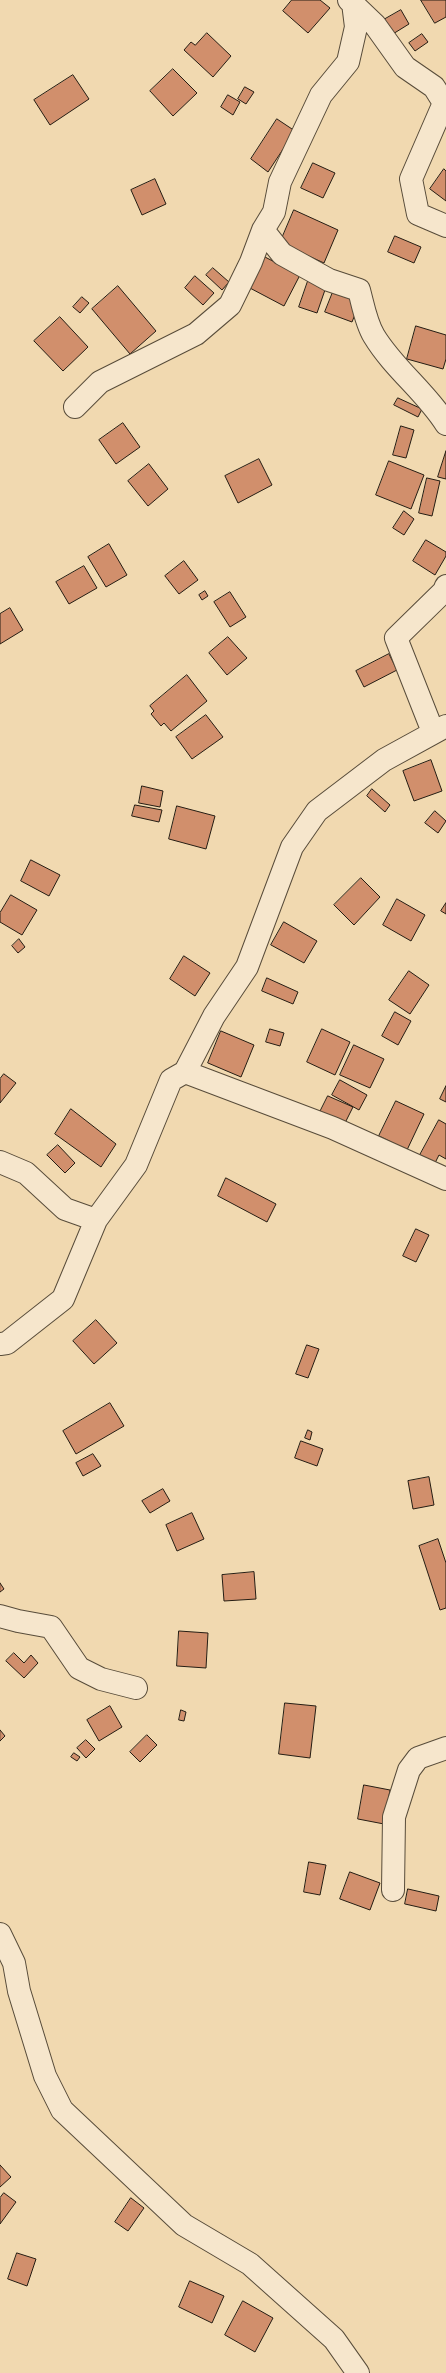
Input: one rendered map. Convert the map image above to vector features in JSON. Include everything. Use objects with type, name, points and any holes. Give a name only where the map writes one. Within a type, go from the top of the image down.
[{"type":"street","points":[[351,1],[375,25],[405,67],[434,87],[445,103],[412,180],[418,214],[446,226]]},
{"type":"street","points":[[75,407],[100,382],[196,334],[230,305],[251,262],[263,230],[274,212],[280,182],[320,95],[348,62],[356,27],[351,1]]},
{"type":"street","points":[[263,230],[282,254],[328,280],[359,290],[374,336],[403,374],[437,410],[446,424]]},
{"type":"street","points":[[0,1344],[6,1343],[63,1299],[96,1220],[136,1165],[171,1080],[185,1072],[214,1016],[247,967],[292,847],[317,811],[384,760],[440,729],[396,638],[444,591],[446,586]]},
{"type":"street","points":[[185,1072],[333,1128],[446,1179]]},
{"type":"street","points":[[0,1162],[26,1173],[65,1209],[96,1220]]},
{"type":"street","points":[[0,1616],[51,1627],[79,1668],[101,1679],[136,1688]]},
{"type":"street","points":[[393,1890],[394,1817],[409,1770],[418,1758],[429,1752],[446,1748]]},
{"type":"street","points":[[0,1934],[14,1963],[19,1990],[45,2076],[62,2110],[184,2225],[250,2264],[334,2339],[358,2373]]},
{"type":"building","points":[[292,0],[320,0],[330,8],[308,33],[283,11]]},
{"type":"building","points":[[421,0],[446,0],[446,17],[435,23]]},
{"type":"building","points":[[401,10],[409,24],[388,37],[380,22]]},
{"type":"building","points":[[207,33],[231,56],[213,77],[184,50],[191,42],[195,45]]},
{"type":"building","points":[[422,34],[428,42],[415,51],[409,43]]},
{"type":"building","points":[[173,69],[197,93],[173,116],[150,91]]},
{"type":"building","points":[[73,75],[89,99],[50,125],[34,100]]},
{"type":"building","points":[[245,87],[254,92],[246,104],[238,99]]},
{"type":"building","points":[[228,95],[240,102],[233,115],[221,107]]},
{"type":"building","points":[[277,119],[295,131],[268,172],[251,159]]},
{"type":"building","points":[[313,163],[335,173],[323,198],[301,188]]},
{"type":"building","points":[[444,169],[446,171],[446,201],[430,189]]},
{"type":"building","points":[[155,179],[166,204],[142,215],[131,190]]},
{"type":"building","points":[[294,210],[338,230],[324,263],[280,243]]},
{"type":"building","points":[[395,236],[421,247],[414,263],[388,252]]},
{"type":"building","points":[[263,256],[300,275],[284,306],[248,287]]},
{"type":"building","points":[[213,268],[229,282],[222,290],[206,275]]},
{"type":"building","points":[[195,276],[214,293],[203,305],[185,288]]},
{"type":"building","points":[[308,281],[326,287],[317,313],[299,307]]},
{"type":"building","points":[[118,286],[156,331],[130,354],[92,309]]},
{"type":"building","points":[[333,292],[360,302],[352,322],[325,312]]},
{"type":"building","points":[[82,297],[89,303],[80,313],[73,307]]},
{"type":"building","points":[[60,317],[88,347],[63,371],[34,341]]},
{"type":"building","points":[[416,326],[446,335],[446,359],[443,369],[407,359]]},
{"type":"building","points":[[398,398],[422,409],[418,417],[394,405]]},
{"type":"building","points":[[123,423],[140,447],[116,464],[99,440]]},
{"type":"building","points":[[401,426],[414,430],[406,458],[393,455]]},
{"type":"building","points":[[446,451],[446,479],[438,477]]},
{"type":"building","points":[[259,459],[272,485],[238,503],[225,476]]},
{"type":"building","points":[[389,461],[424,475],[411,509],[376,495]]},
{"type":"building","points":[[149,464],[168,489],[148,506],[128,481]]},
{"type":"building","points":[[427,478],[440,481],[432,516],[419,513]]},
{"type":"building","points":[[404,511],[414,519],[404,535],[393,528]]},
{"type":"building","points":[[426,540],[446,552],[446,556],[435,575],[413,561]]},
{"type":"building","points":[[109,544],[127,575],[106,587],[88,557]]},
{"type":"building","points":[[184,561],[198,580],[179,594],[165,576]]},
{"type":"building","points":[[84,566],[97,588],[69,604],[56,582]]},
{"type":"building","points":[[205,591],[208,596],[202,600],[199,595]]},
{"type":"building","points":[[230,592],[246,617],[230,627],[214,602]]},
{"type":"building","points":[[10,608],[23,630],[0,644],[0,614]]},
{"type":"building","points":[[228,637],[247,658],[227,675],[209,653]]},
{"type":"building","points":[[389,654],[397,670],[364,687],[356,671]]},
{"type":"building","points":[[187,675],[207,701],[171,731],[164,723],[161,726],[151,714],[154,711],[150,706]]},
{"type":"building","points":[[206,715],[223,737],[192,759],[176,737]]},
{"type":"building","points":[[431,760],[442,791],[414,801],[403,771]]},
{"type":"building","points":[[142,786],[163,791],[160,807],[139,803]]},
{"type":"building","points":[[372,789],[390,805],[385,812],[367,796]]},
{"type":"building","points":[[135,805],[162,810],[159,822],[132,816]]},
{"type":"building","points":[[177,806],[215,816],[206,849],[169,839]]},
{"type":"building","points":[[435,811],[446,821],[438,833],[425,823]]},
{"type":"building","points":[[31,860],[60,875],[49,896],[21,881]]},
{"type":"building","points":[[361,878],[380,897],[354,925],[334,905]]},
{"type":"building","points":[[11,895],[37,910],[22,935],[0,922],[0,913]]},
{"type":"building","points":[[397,899],[425,915],[411,941],[383,925]]},
{"type":"building","points":[[446,903],[446,914],[441,911]]},
{"type":"building","points":[[284,922],[317,941],[304,963],[271,945]]},
{"type":"building","points":[[19,939],[25,947],[18,953],[12,946]]},
{"type":"building","points":[[184,956],[210,973],[195,996],[170,979]]},
{"type":"building","points":[[409,971],[429,985],[410,1014],[389,1000]]},
{"type":"building","points":[[267,978],[298,992],[293,1004],[262,991]]},
{"type":"building","points":[[395,1012],[411,1021],[398,1045],[382,1036]]},
{"type":"building","points":[[270,1029],[284,1033],[280,1046],[266,1042]]},
{"type":"building","points":[[322,1029],[350,1042],[335,1075],[307,1062]]},
{"type":"building","points":[[221,1031],[254,1045],[241,1077],[208,1063]]},
{"type":"building","points":[[354,1045],[384,1059],[370,1088],[340,1075]]},
{"type":"building","points":[[4,1074],[16,1083],[0,1103],[0,1079]]},
{"type":"building","points":[[340,1080],[367,1095],[359,1110],[332,1095]]},
{"type":"building","points":[[446,1086],[446,1102],[440,1099]]},
{"type":"building","points":[[328,1096],[353,1107],[345,1123],[320,1112]]},
{"type":"building","points":[[396,1101],[424,1114],[407,1150],[379,1136]]},
{"type":"building","points":[[71,1109],[116,1144],[101,1167],[55,1134]]},
{"type":"building","points":[[439,1120],[446,1124],[446,1159],[439,1155],[435,1163],[420,1155]]},
{"type":"building","points":[[58,1145],[75,1163],[65,1173],[47,1155]]},
{"type":"building","points":[[226,1178],[276,1204],[267,1222],[218,1196]]},
{"type":"building","points":[[416,1229],[429,1235],[416,1262],[403,1256]]},
{"type":"building","points":[[96,1320],[117,1343],[94,1364],[73,1341]]},
{"type":"building","points":[[307,1345],[319,1349],[308,1378],[296,1374]]},
{"type":"building","points":[[110,1403],[124,1426],[76,1454],[63,1431]]},
{"type":"building","points":[[308,1430],[312,1432],[310,1440],[305,1438]]},
{"type":"building","points":[[301,1441],[323,1449],[317,1466],[295,1458]]},
{"type":"building","points":[[93,1454],[101,1466],[83,1476],[76,1463]]},
{"type":"building","points":[[429,1477],[434,1505],[413,1509],[408,1481]]},
{"type":"building","points":[[163,1489],[170,1501],[150,1513],[142,1501]]},
{"type":"building","points":[[192,1513],[204,1539],[177,1551],[166,1525]]},
{"type":"building","points":[[438,1539],[446,1563],[446,1608],[440,1610],[419,1546]]},
{"type":"building","points":[[254,1572],[256,1599],[224,1601],[222,1575]]},
{"type":"building","points":[[0,1583],[4,1589],[0,1592]]},
{"type":"building","points":[[179,1631],[208,1633],[206,1668],[177,1666]]},
{"type":"building","points":[[14,1653],[24,1663],[31,1655],[38,1663],[24,1678],[6,1661]]},
{"type":"building","points":[[285,1703],[316,1706],[310,1758],[279,1754]]},
{"type":"building","points":[[110,1706],[122,1727],[99,1741],[87,1720]]},
{"type":"building","points":[[181,1710],[186,1712],[184,1721],[179,1720]]},
{"type":"building","points":[[0,1730],[5,1736],[0,1741]]},
{"type":"building","points":[[147,1735],[157,1745],[140,1762],[130,1752]]},
{"type":"building","points":[[86,1740],[95,1749],[86,1758],[77,1748]]},
{"type":"building","points":[[74,1753],[80,1757],[77,1761],[71,1757]]},
{"type":"building","points":[[364,1785],[390,1790],[384,1824],[358,1819]]},
{"type":"building","points":[[309,1862],[326,1865],[320,1895],[304,1892]]},
{"type":"building","points":[[350,1872],[380,1883],[370,1910],[340,1899]]},
{"type":"building","points":[[408,1889],[439,1896],[436,1911],[405,1904]]},
{"type":"building","points":[[0,2165],[11,2177],[0,2187]]},
{"type":"building","points":[[4,2193],[16,2202],[0,2224],[0,2198]]},
{"type":"building","points":[[131,2198],[144,2208],[128,2231],[115,2222]]},
{"type":"building","points":[[17,2253],[36,2259],[27,2286],[8,2279]]},
{"type":"building","points":[[190,2281],[224,2296],[212,2323],[179,2307]]},
{"type":"building","points":[[243,2301],[273,2318],[255,2352],[225,2335]]}]
